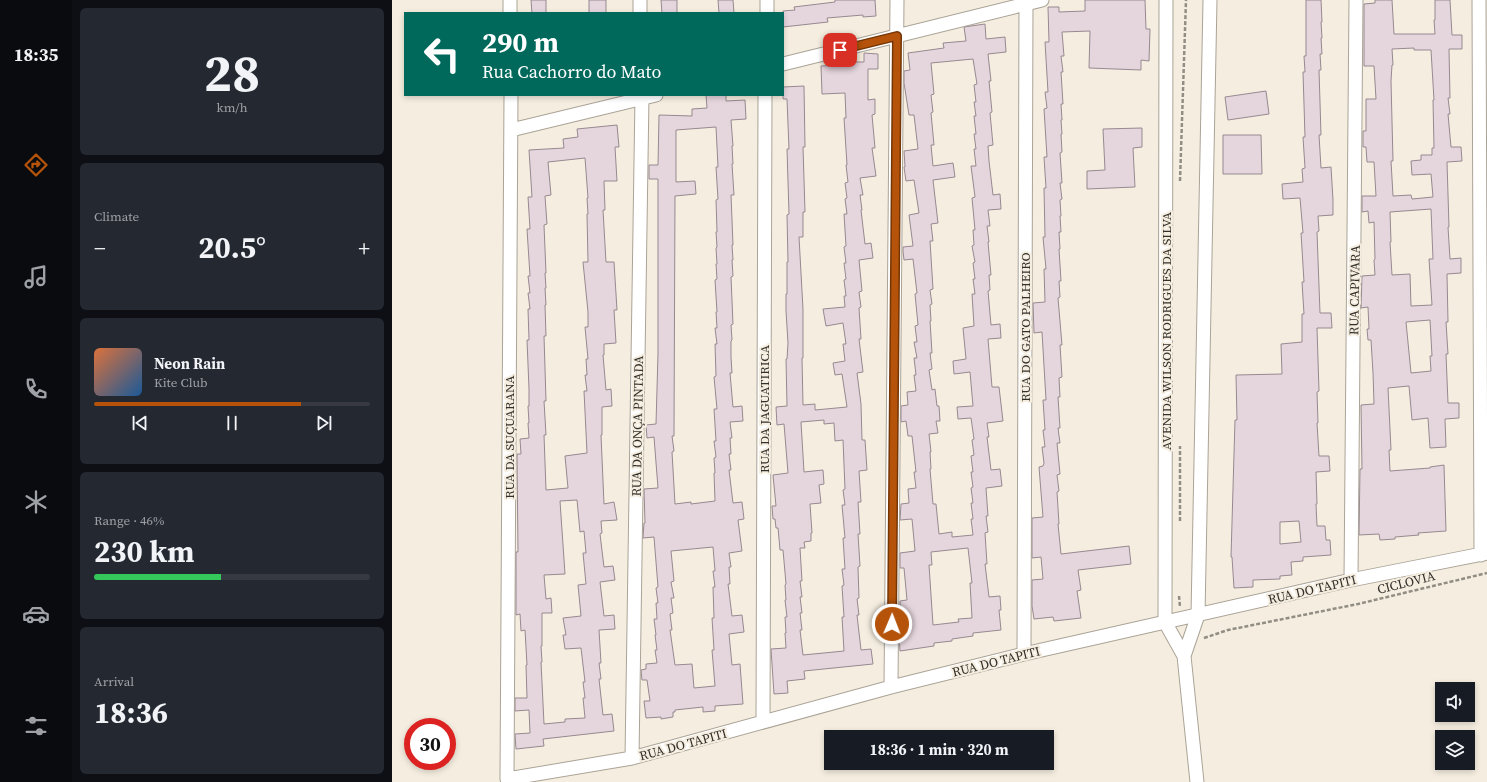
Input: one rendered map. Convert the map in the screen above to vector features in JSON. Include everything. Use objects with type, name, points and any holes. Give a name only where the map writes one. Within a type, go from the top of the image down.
[{"type":"street","points":[[510,0],[510,12]]},
{"type":"street","points":[[640,0],[640,12]]},
{"type":"street","points":[[767,0],[767,12]]},
{"type":"street","points":[[891,687],[897,0]]},
{"type":"street","points":[[784,64],[1026,2],[1042,0]]},
{"type":"street","name":"AVENIDA WILSON RODRIGUES DA SILVA","points":[[1166,0],[1165,622],[1184,656],[1197,782]]},
{"type":"street","name":"AVENIDA WILSON RODRIGUES DA SILVA","points":[[1184,656],[1198,615],[1210,0]]},
{"type":"street","name":"RUA CAPIVARA","points":[[1351,580],[1356,0]]},
{"type":"street","points":[[1479,0],[1484,554]]},
{"type":"street","name":"RUA DO GATO PALHEIRO","points":[[1024,654],[1026,2]]},
{"type":"street","name":"RUA DA SUÇUARANA","points":[[508,779],[511,96]]},
{"type":"street","name":"RUA DA JAGUATIRICA","points":[[762,722],[765,96]]},
{"type":"street","points":[[511,130],[642,97]]},
{"type":"street","name":"RUA DA ONÇA PINTADA","points":[[632,758],[642,97]]},
{"type":"street","name":"RUA DO TAPITI","points":[[508,779],[632,758],[891,687],[1024,654],[1351,580],[1484,554]]},
{"type":"path","points":[[1180,187],[1186,0]]},
{"type":"path","points":[[1180,443],[1180,521]]},
{"type":"path","name":"CICLOVIA","points":[[1189,642],[1228,630],[1358,604],[1487,573]]},
{"type":"path","points":[[1179,591],[1181,618]]},
{"type":"building","points":[[531,0],[546,0],[546,12],[532,12]]},
{"type":"building","points":[[589,0],[606,0],[606,12],[589,12]]},
{"type":"building","points":[[661,0],[677,0],[677,12],[662,12]]},
{"type":"building","points":[[718,0],[733,0],[734,12],[719,12]]},
{"type":"building","points":[[835,0],[875,0],[876,16],[863,17],[863,15],[827,18],[828,22],[784,27],[783,11],[795,10],[794,7],[835,2]]},
{"type":"building","points":[[1085,0],[1145,0],[1146,29],[1150,29],[1149,61],[1141,60],[1141,70],[1089,68],[1090,31],[1062,32],[1064,56],[1061,56],[1063,72],[1061,72],[1063,104],[1061,104],[1062,152],[1060,153],[1062,183],[1060,183],[1062,199],[1060,200],[1061,232],[1059,232],[1061,281],[1059,281],[1060,297],[1058,298],[1062,345],[1060,345],[1062,377],[1059,378],[1060,397],[1058,397],[1060,428],[1058,428],[1060,443],[1057,443],[1060,474],[1057,475],[1059,491],[1057,492],[1058,524],[1061,554],[1129,546],[1131,564],[1078,570],[1081,590],[1077,591],[1081,618],[1054,621],[1053,617],[1034,619],[1032,606],[1032,580],[1043,579],[1041,557],[1032,558],[1032,518],[1043,517],[1039,467],[1043,466],[1044,463],[1042,447],[1045,447],[1043,430],[1045,430],[1043,400],[1046,400],[1042,332],[1034,333],[1033,303],[1045,302],[1044,269],[1046,269],[1043,237],[1045,237],[1044,188],[1046,188],[1044,157],[1047,157],[1044,109],[1047,108],[1045,92],[1048,92],[1045,42],[1049,42],[1048,7],[1059,7],[1059,12],[1085,11]]},
{"type":"building","points":[[1306,0],[1321,0],[1322,54],[1320,54],[1321,70],[1319,70],[1321,135],[1319,135],[1321,168],[1331,167],[1333,215],[1318,216],[1319,231],[1317,232],[1320,313],[1331,313],[1332,328],[1317,328],[1319,391],[1317,392],[1317,423],[1319,456],[1329,456],[1330,471],[1316,472],[1316,504],[1317,526],[1325,526],[1326,540],[1330,540],[1331,555],[1303,557],[1303,561],[1291,562],[1292,575],[1280,576],[1280,579],[1253,580],[1253,587],[1234,588],[1231,557],[1235,420],[1237,420],[1236,375],[1282,374],[1281,344],[1302,342],[1302,314],[1304,314],[1302,282],[1304,282],[1301,233],[1303,233],[1300,198],[1283,199],[1282,184],[1303,182],[1302,169],[1305,168],[1303,137],[1305,137],[1303,72],[1305,72],[1304,56],[1306,56]],"holes":[[[1299,521],[1301,542],[1280,544],[1280,522]]]},
{"type":"building","points":[[1375,0],[1392,0],[1394,34],[1435,34],[1435,0],[1450,0],[1452,35],[1462,35],[1462,49],[1449,49],[1450,98],[1448,98],[1450,114],[1448,114],[1451,147],[1461,147],[1462,161],[1447,162],[1450,259],[1461,258],[1461,273],[1447,274],[1448,322],[1446,322],[1448,354],[1446,354],[1448,403],[1459,403],[1459,418],[1445,419],[1446,447],[1430,448],[1428,418],[1412,420],[1409,386],[1388,388],[1391,450],[1389,450],[1390,471],[1430,468],[1444,465],[1446,531],[1418,533],[1419,535],[1380,540],[1379,534],[1359,535],[1360,469],[1362,469],[1361,405],[1374,404],[1371,340],[1368,340],[1367,329],[1369,329],[1368,307],[1361,308],[1362,276],[1375,275],[1374,222],[1369,223],[1368,211],[1362,212],[1362,196],[1376,196],[1374,162],[1367,162],[1366,147],[1363,147],[1363,131],[1366,131],[1366,99],[1376,99],[1374,66],[1364,66],[1364,4],[1375,3]],"holes":[[[1414,48],[1414,50],[1431,50],[1434,100],[1434,148],[1432,148],[1432,155],[1421,155],[1421,160],[1411,161],[1412,175],[1431,174],[1433,197],[1412,199],[1411,195],[1393,196],[1391,161],[1393,161],[1391,81],[1393,65],[1392,49]],[[1431,209],[1433,259],[1429,259],[1432,305],[1411,306],[1410,274],[1392,275],[1390,212]],[[1430,320],[1432,356],[1430,356],[1431,371],[1411,373],[1406,322]]]},
{"type":"building","points":[[985,24],[986,39],[1005,37],[1006,52],[988,54],[991,81],[989,81],[993,145],[988,146],[989,161],[993,195],[1000,194],[1001,209],[988,210],[990,226],[987,226],[991,275],[989,275],[990,290],[988,291],[991,325],[1000,324],[1001,338],[988,339],[992,387],[999,387],[1003,421],[987,423],[991,470],[1000,469],[1002,486],[986,488],[988,516],[986,516],[988,532],[985,533],[987,564],[985,564],[989,597],[1000,596],[1001,610],[999,610],[1001,630],[973,633],[973,636],[952,639],[952,641],[934,643],[934,646],[900,651],[899,634],[902,634],[900,601],[907,600],[904,568],[900,568],[900,553],[915,551],[912,519],[900,520],[901,504],[909,503],[908,489],[916,488],[914,472],[916,472],[912,436],[908,436],[906,421],[901,422],[901,406],[908,405],[907,392],[916,391],[914,358],[917,358],[914,342],[917,342],[915,326],[918,325],[915,294],[917,293],[913,259],[904,260],[903,247],[913,246],[909,215],[919,213],[914,180],[906,181],[904,167],[904,151],[918,149],[914,115],[909,115],[904,83],[904,71],[910,70],[908,53],[944,48],[943,43],[966,41],[964,27]],"holes":[[[973,59],[977,84],[974,85],[976,102],[974,102],[976,116],[974,116],[976,134],[974,134],[976,149],[974,149],[976,166],[971,166],[975,197],[972,198],[975,230],[973,230],[974,245],[972,246],[975,262],[973,263],[975,294],[972,294],[974,326],[963,328],[966,359],[953,361],[954,374],[970,372],[973,406],[957,407],[958,419],[971,418],[974,439],[972,440],[974,455],[971,456],[973,472],[971,472],[973,487],[971,488],[973,503],[971,503],[973,535],[952,537],[952,532],[939,534],[936,504],[933,504],[930,469],[931,452],[929,434],[938,433],[936,421],[940,421],[939,406],[937,406],[935,389],[932,390],[929,370],[932,369],[930,353],[932,353],[930,321],[930,305],[932,304],[930,290],[933,289],[930,241],[933,241],[931,224],[938,223],[933,180],[955,177],[953,163],[933,166],[931,145],[934,145],[931,95],[934,94],[931,63]],[[968,548],[972,583],[970,583],[972,618],[958,619],[959,622],[933,625],[929,565],[932,565],[931,552]]]},
{"type":"building","points":[[864,53],[878,54],[878,69],[868,69],[868,100],[875,99],[875,114],[872,115],[875,148],[872,148],[876,176],[860,178],[863,195],[860,195],[865,244],[871,243],[873,258],[859,260],[862,291],[859,292],[861,307],[859,308],[861,339],[859,339],[863,372],[857,373],[861,404],[862,440],[865,440],[867,470],[859,471],[861,502],[858,502],[860,566],[858,567],[859,598],[857,599],[859,615],[857,615],[861,650],[871,649],[873,664],[804,671],[805,679],[787,681],[788,693],[774,694],[771,649],[786,648],[785,617],[787,617],[783,550],[780,550],[778,528],[776,528],[775,519],[773,519],[772,506],[776,506],[773,475],[788,473],[784,424],[777,425],[776,407],[787,406],[786,359],[788,343],[786,294],[788,262],[787,215],[789,214],[787,149],[789,149],[787,99],[783,99],[784,87],[804,86],[805,147],[803,147],[805,212],[803,212],[803,237],[799,237],[803,309],[803,405],[815,404],[815,410],[847,407],[842,374],[835,375],[833,363],[845,361],[843,344],[846,344],[843,323],[826,326],[823,309],[845,307],[844,296],[846,296],[844,280],[846,279],[844,263],[846,263],[844,247],[846,246],[844,214],[847,214],[845,183],[848,182],[844,118],[846,118],[845,93],[822,94],[821,66],[848,65],[848,62],[864,62]],"holes":[[[824,420],[824,424],[834,423],[835,441],[843,440],[845,489],[843,490],[845,505],[842,505],[845,538],[843,538],[845,569],[842,569],[844,585],[842,586],[844,617],[842,617],[844,651],[803,655],[800,630],[802,630],[800,613],[802,613],[800,597],[802,597],[800,581],[802,581],[800,548],[805,548],[804,542],[811,541],[812,533],[810,504],[821,503],[819,485],[824,484],[823,470],[804,472],[801,422]]]},
{"type":"building","points":[[1266,91],[1269,114],[1228,120],[1225,97]]},
{"type":"building","points":[[706,96],[726,96],[726,101],[745,100],[746,119],[731,120],[734,195],[731,195],[733,276],[731,277],[733,324],[731,325],[732,373],[730,373],[733,407],[742,406],[743,421],[730,422],[732,438],[730,438],[731,454],[729,454],[731,470],[729,470],[733,503],[742,502],[744,519],[738,520],[742,551],[729,553],[731,567],[729,567],[730,584],[728,584],[732,616],[742,615],[744,632],[729,634],[732,665],[740,664],[743,704],[715,706],[715,711],[703,712],[703,707],[675,710],[675,712],[673,712],[673,717],[661,719],[661,717],[646,718],[644,701],[650,701],[647,680],[642,680],[641,670],[646,669],[646,664],[657,663],[654,619],[657,619],[656,603],[658,603],[654,537],[643,538],[645,523],[644,489],[658,488],[654,437],[647,438],[646,425],[656,424],[658,354],[658,179],[649,179],[649,165],[658,165],[659,115],[692,116],[692,109],[707,108]],"holes":[[[716,127],[718,167],[716,167],[718,199],[716,200],[717,279],[715,280],[717,312],[717,328],[715,328],[717,344],[715,344],[716,376],[714,377],[717,409],[714,409],[716,441],[714,441],[716,457],[714,458],[715,501],[675,504],[672,452],[674,451],[672,436],[674,436],[675,196],[696,194],[695,181],[676,182],[676,130]],[[713,547],[715,571],[713,571],[715,587],[713,587],[714,618],[712,618],[714,650],[712,650],[715,686],[694,688],[692,664],[675,665],[670,630],[672,630],[670,614],[673,613],[671,598],[674,598],[671,582],[674,581],[671,551]]]},
{"type":"building","points":[[617,125],[619,147],[615,147],[617,181],[604,181],[605,210],[603,210],[606,262],[614,262],[617,310],[614,310],[616,343],[604,344],[603,355],[606,390],[611,389],[612,406],[602,407],[601,435],[604,504],[614,502],[617,520],[601,521],[602,533],[600,534],[604,567],[613,566],[615,580],[600,582],[604,616],[614,615],[615,629],[599,630],[601,663],[599,663],[601,679],[599,679],[603,715],[612,714],[614,731],[543,739],[544,746],[516,749],[515,734],[530,733],[529,710],[515,711],[515,698],[527,698],[525,630],[521,631],[520,614],[516,615],[516,552],[518,552],[517,454],[521,454],[520,439],[529,438],[527,340],[529,340],[528,309],[530,309],[528,276],[530,276],[527,229],[530,229],[528,197],[532,197],[529,150],[564,148],[563,139],[578,137],[577,129]],"holes":[[[585,158],[588,198],[588,262],[583,262],[588,312],[588,327],[585,327],[588,359],[586,359],[587,375],[585,375],[587,391],[584,391],[587,453],[565,456],[568,488],[546,490],[544,435],[546,435],[544,401],[546,401],[544,336],[546,336],[546,273],[544,225],[547,224],[545,196],[551,195],[548,162]],[[577,500],[580,532],[584,531],[586,553],[583,553],[586,584],[578,585],[581,616],[563,618],[566,635],[563,635],[565,649],[581,648],[585,682],[583,682],[585,718],[565,719],[565,722],[544,724],[541,662],[542,613],[552,613],[551,598],[546,599],[544,575],[565,574],[560,501]]]},
{"type":"building","points":[[1142,128],[1142,147],[1133,148],[1135,187],[1087,189],[1087,171],[1105,170],[1103,129]]},
{"type":"building","points":[[1223,135],[1261,135],[1262,174],[1223,174]]},
{"type":"route","points":[[840,50],[897,36],[892,624]]}]
